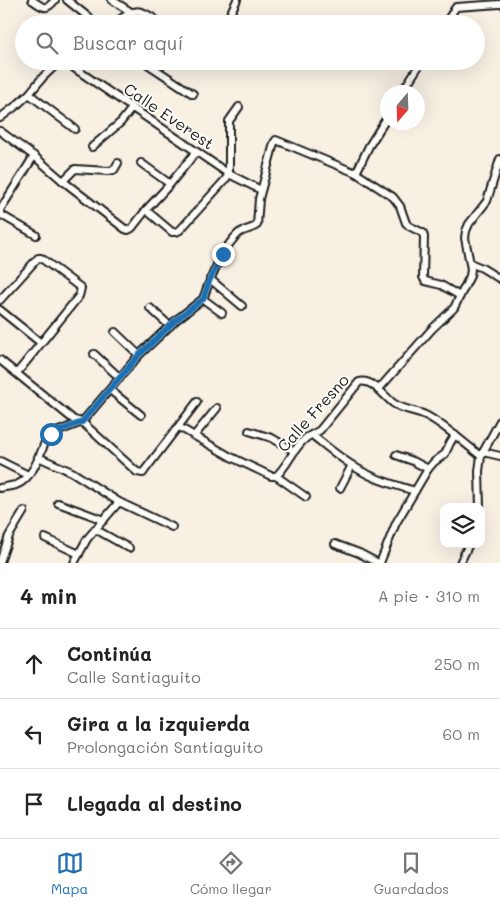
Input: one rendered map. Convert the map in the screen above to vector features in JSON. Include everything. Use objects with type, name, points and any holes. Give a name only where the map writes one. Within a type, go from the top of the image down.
[{"type":"street","points":[[32,0],[47,8],[55,0]]},
{"type":"street","points":[[67,0],[86,15]]},
{"type":"street","points":[[113,0],[130,12]]},
{"type":"street","points":[[229,15],[237,0]]},
{"type":"street","points":[[451,15],[456,7],[500,4]]},
{"type":"street","points":[[126,15],[138,10],[148,15]]},
{"type":"street","points":[[0,118],[17,106],[51,70]]},
{"type":"street","name":"Calle Everest","points":[[75,70],[229,174],[261,190]]},
{"type":"street","points":[[157,70],[193,94]]},
{"type":"street","points":[[407,85],[416,70]]},
{"type":"street","points":[[29,94],[75,129]]},
{"type":"street","points":[[146,210],[172,232],[180,230],[229,174],[229,121],[239,107]]},
{"type":"street","points":[[92,147],[121,122],[132,108]]},
{"type":"street","points":[[356,173],[380,129]]},
{"type":"street","points":[[0,131],[34,156],[62,181],[128,230],[132,228],[196,152]]},
{"type":"street","points":[[0,488],[22,482],[35,466],[47,437],[82,422],[139,355],[176,320],[203,299],[210,279],[223,254],[236,236],[242,231],[257,225],[258,199],[276,140],[356,173],[393,197],[400,206],[406,223],[423,233],[423,277],[426,281],[441,285],[460,296]]},
{"type":"street","points":[[34,156],[0,210],[0,214],[36,235]]},
{"type":"street","points":[[378,390],[432,329],[454,308],[470,276],[471,269],[464,238],[466,231],[469,224],[487,201],[500,159]]},
{"type":"street","points":[[62,181],[75,169],[108,171],[114,170],[118,163]]},
{"type":"street","points":[[141,163],[170,184]]},
{"type":"street","points":[[0,300],[38,258],[41,258],[81,288],[79,296],[18,373]]},
{"type":"street","points":[[470,263],[500,279]]},
{"type":"street","points":[[210,279],[242,306]]},
{"type":"street","points":[[203,299],[222,313]]},
{"type":"street","points":[[150,308],[170,326]]},
{"type":"street","points":[[0,310],[41,343]]},
{"type":"street","points":[[114,332],[139,355]]},
{"type":"street","points":[[94,354],[120,378]]},
{"type":"street","points":[[0,360],[74,420],[82,422],[140,474],[143,473],[197,402]]},
{"type":"street","name":"Calle Fresno","points":[[276,476],[294,451],[307,437],[320,430],[359,382],[364,380],[394,403],[404,409],[428,416],[482,454]]},
{"type":"street","points":[[110,390],[141,415]]},
{"type":"street","points":[[194,436],[217,408]]},
{"type":"street","points":[[480,503],[479,471],[482,454],[500,422]]},
{"type":"street","points":[[179,427],[231,457],[270,476],[276,476],[306,497]]},
{"type":"street","points":[[249,430],[272,438],[294,451]]},
{"type":"street","points":[[335,544],[379,563],[396,523],[428,469],[445,454],[455,435]]},
{"type":"street","points":[[312,436],[368,475],[415,491]]},
{"type":"street","points":[[396,454],[428,469]]},
{"type":"street","points":[[482,454],[500,456]]},
{"type":"street","points":[[38,457],[72,472],[119,502],[172,527]]},
{"type":"street","points":[[0,461],[28,475]]},
{"type":"street","points":[[340,488],[352,465]]},
{"type":"street","points":[[74,563],[95,529],[119,502]]},
{"type":"street","points":[[58,504],[104,520]]},
{"type":"street","points":[[0,562],[9,536],[24,511]]},
{"type":"street","points":[[95,529],[129,548]]},
{"type":"street","points":[[45,538],[79,554]]},
{"type":"street","points":[[460,563],[468,548]]},
{"type":"route","points":[[51,434],[82,422],[139,355],[176,320],[203,299],[210,279],[223,254]]}]
